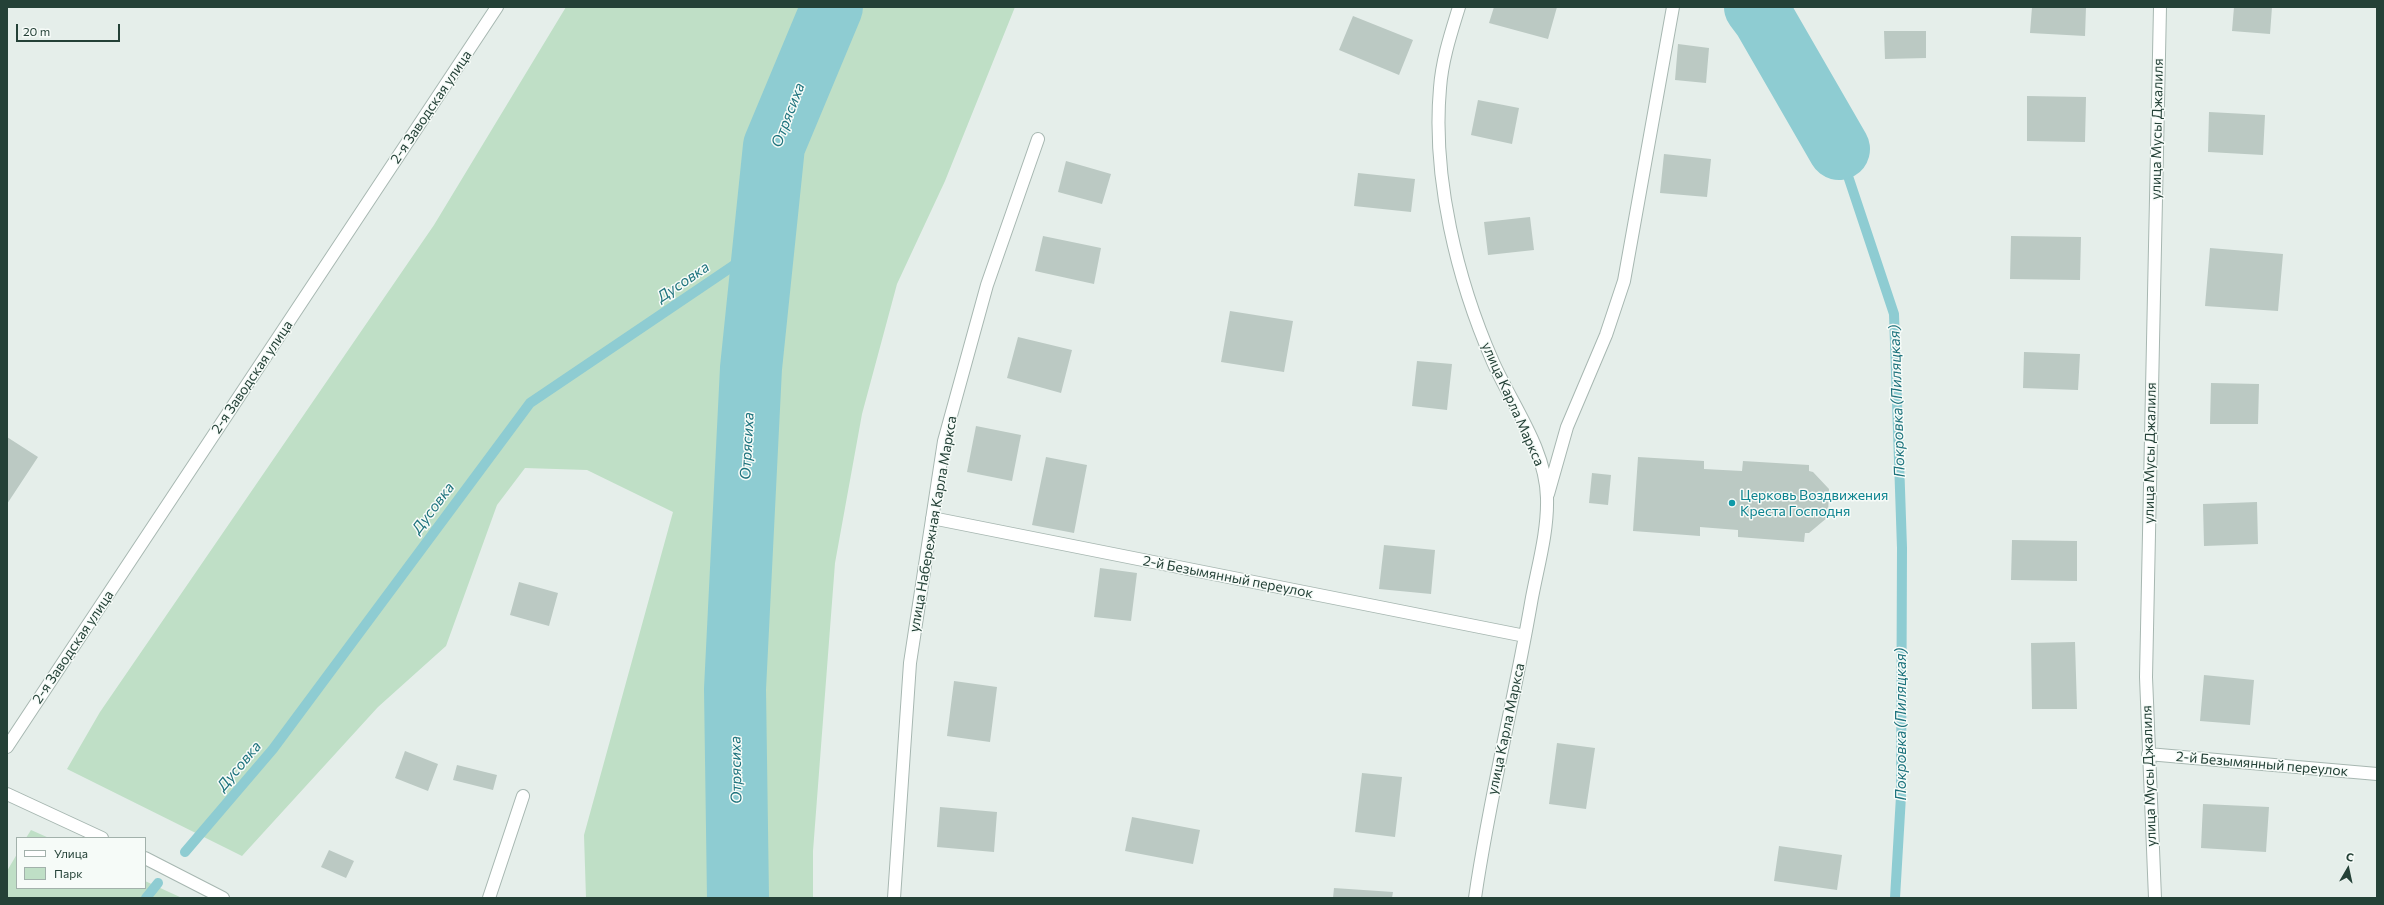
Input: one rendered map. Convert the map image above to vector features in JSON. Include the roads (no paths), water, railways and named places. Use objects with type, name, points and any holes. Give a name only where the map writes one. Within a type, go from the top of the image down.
[{"type":"street","name":"2-я Заводская улица","points":[[7,747],[498,7]]},
{"type":"street","name":"улица Карла Маркса","points":[[1459,7],[1449,39],[1440,87],[1438,130],[1444,185],[1454,244],[1473,313],[1494,363],[1526,426],[1540,460],[1547,497],[1525,636],[1486,824],[1475,898]]},
{"type":"street","points":[[1547,497],[1567,427],[1606,335],[1624,281],[1673,7]]},
{"type":"street","name":"улица Мусы Джалиля","points":[[2155,898],[2146,677],[2160,7]]},
{"type":"street","name":"улица Набережная Карла Маркса","points":[[894,898],[910,664],[944,441],[987,285],[1038,139]]},
{"type":"street","name":"2-й Безымянный переулок","points":[[932,518],[1525,636]]},
{"type":"street","name":"2-й Безымянный переулок","points":[[2148,754],[2377,774]]},
{"type":"street","points":[[7,794],[100,837]]},
{"type":"street","points":[[489,898],[523,796]]},
{"type":"street","points":[[146,859],[224,898]]},
{"type":"waterway","name":"Отрясиха","points":[[738,898],[735,689],[751,368],[774,146],[832,7]]},
{"type":"waterway","name":"Покровка (Пиляцкая)","points":[[1755,7],[1764,19],[1839,149]]},
{"type":"waterway","name":"Покровка (Пиляцкая)","points":[[1839,149],[1894,314],[1902,548],[1901,796],[1895,898]]},
{"type":"waterway","name":"Дусовка","points":[[185,852],[273,749],[530,403],[764,245]]},
{"type":"waterway","name":"Дусовка","points":[[146,898],[158,883]]},
{"type":"place","name":"Церковь Воздвижения Креста Господня","points":[[1732,503]]}]
